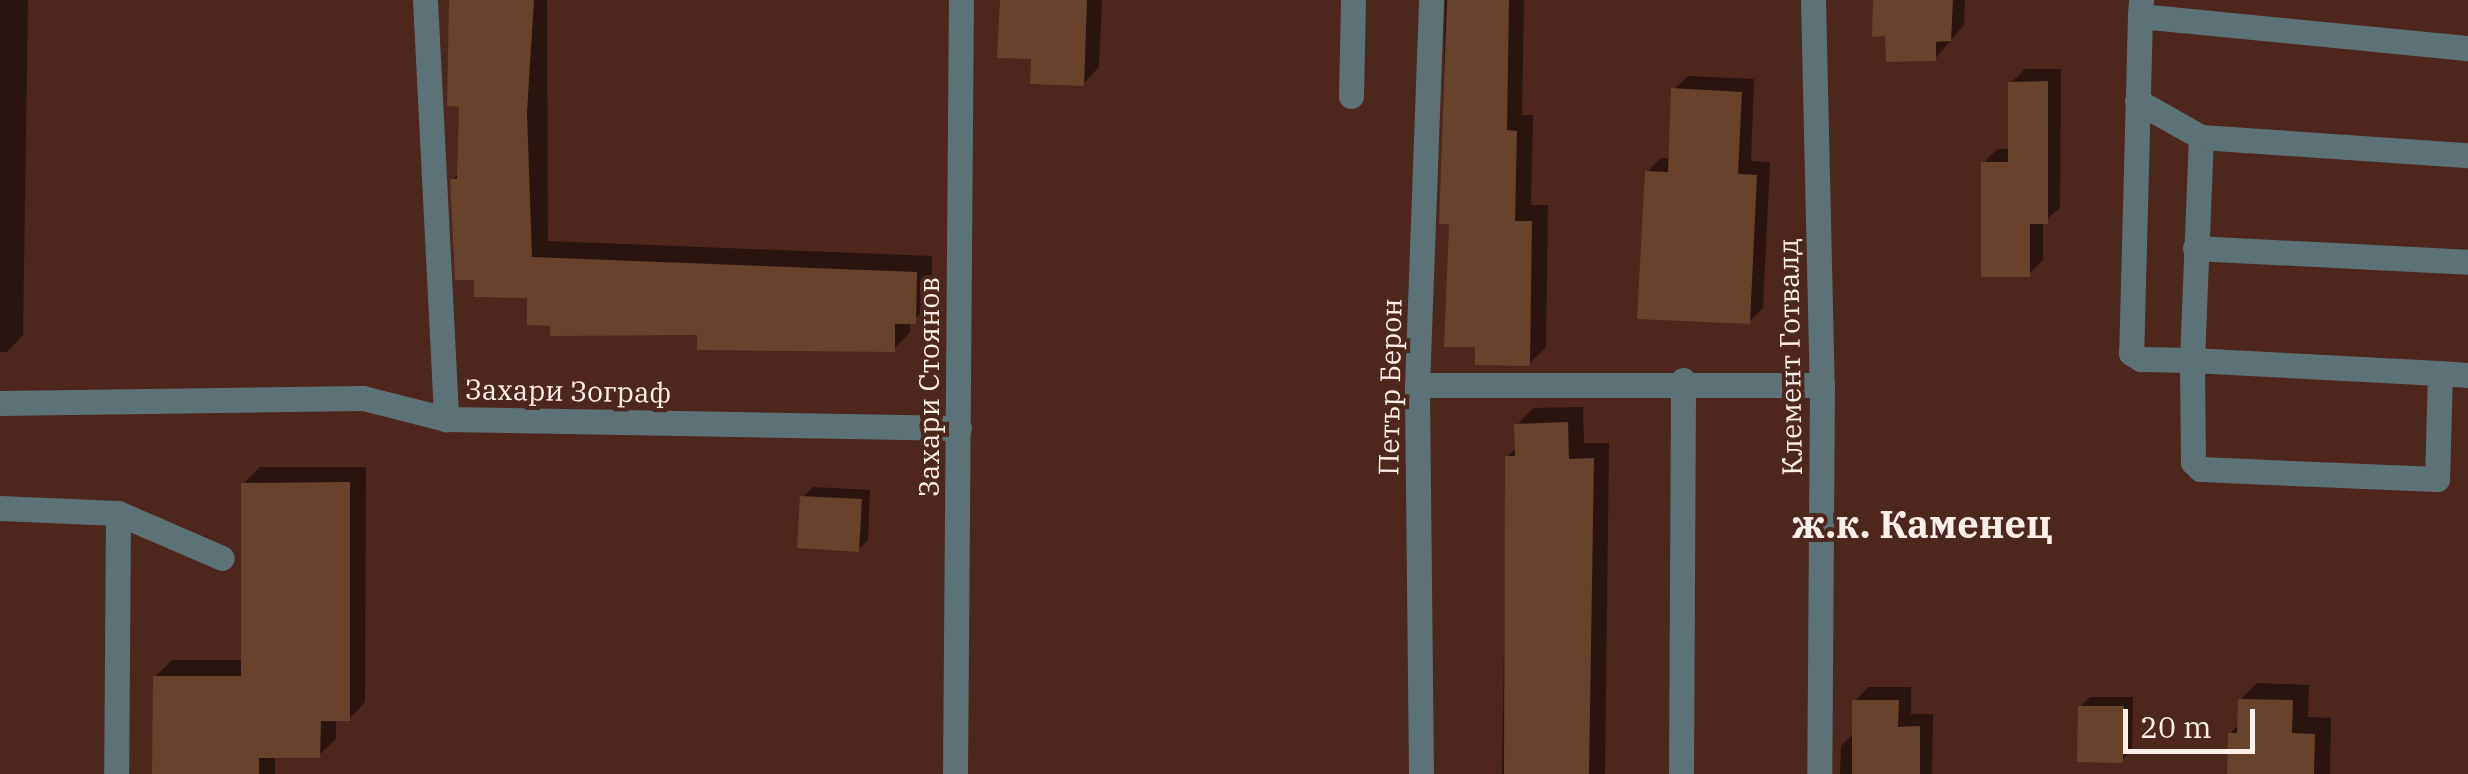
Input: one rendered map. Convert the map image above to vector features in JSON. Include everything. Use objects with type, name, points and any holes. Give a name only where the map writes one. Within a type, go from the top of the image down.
[{"type":"street","points":[[425,0],[446,419]]},
{"type":"street","name":"Захари Стоянов","points":[[955,774],[962,0]]},
{"type":"street","points":[[1351,96],[1353,0]]},
{"type":"street","name":"Петър Берон","points":[[1421,774],[1418,385],[1431,0]]},
{"type":"street","name":"Клемент Готвалд","points":[[1813,0],[1822,385],[1819,774]]},
{"type":"street","points":[[2468,48],[2141,8],[2131,353],[2192,360],[2468,374]]},
{"type":"street","points":[[2138,101],[2201,137],[2468,155]]},
{"type":"street","points":[[2201,137],[2192,360],[2193,462],[2200,469],[2404,482],[2438,479],[2442,467],[2440,373]]},
{"type":"street","points":[[2194,248],[2468,262]]},
{"type":"street","points":[[1418,385],[1683,380],[1822,385]]},
{"type":"street","points":[[1681,774],[1683,380]]},
{"type":"street","name":"Захари Зограф","points":[[0,403],[363,398],[407,404],[446,419],[959,428]]},
{"type":"street","points":[[0,508],[118,513],[222,558]]},
{"type":"street","points":[[116,774],[118,513]]},
{"type":"building","points":[[449,0],[534,0],[527,112],[532,257],[917,272],[916,324],[895,324],[895,352],[697,350],[697,335],[550,336],[550,326],[527,325],[527,298],[474,297],[474,280],[455,280],[450,179],[457,179],[459,107],[447,106]]},
{"type":"building","points":[[1000,0],[1087,0],[1084,86],[1030,84],[1031,59],[997,58]]},
{"type":"building","points":[[1447,0],[1509,0],[1507,130],[1517,131],[1515,221],[1532,221],[1530,366],[1475,365],[1475,347],[1444,347],[1449,224],[1439,224]]},
{"type":"building","points":[[1873,0],[1953,0],[1951,41],[1936,42],[1936,61],[1886,62],[1885,36],[1872,37]]},
{"type":"building","points":[[2048,81],[2048,224],[2030,224],[2030,277],[1981,277],[1981,162],[2008,162],[2008,82]]},
{"type":"building","points":[[1671,88],[1742,92],[1738,174],[1757,175],[1750,324],[1637,319],[1645,171],[1668,172]]},
{"type":"building","points":[[1568,422],[1569,459],[1594,458],[1589,774],[1504,774],[1505,456],[1515,456],[1514,424]]},
{"type":"building","points":[[350,482],[350,721],[321,721],[320,758],[259,758],[259,774],[152,774],[153,676],[241,676],[241,483]]},
{"type":"building","points":[[800,496],[862,499],[859,552],[797,548]]},
{"type":"building","points":[[2238,699],[2293,700],[2292,733],[2315,734],[2314,774],[2227,774],[2228,733],[2237,733]]},
{"type":"building","points":[[1852,700],[1899,700],[1898,727],[1920,726],[1920,774],[1852,774]]},
{"type":"building","points":[[2078,706],[2124,706],[2123,763],[2077,762]]},
{"type":"district","name":"ж.к. Каменец","points":[[1922,524]]}]
